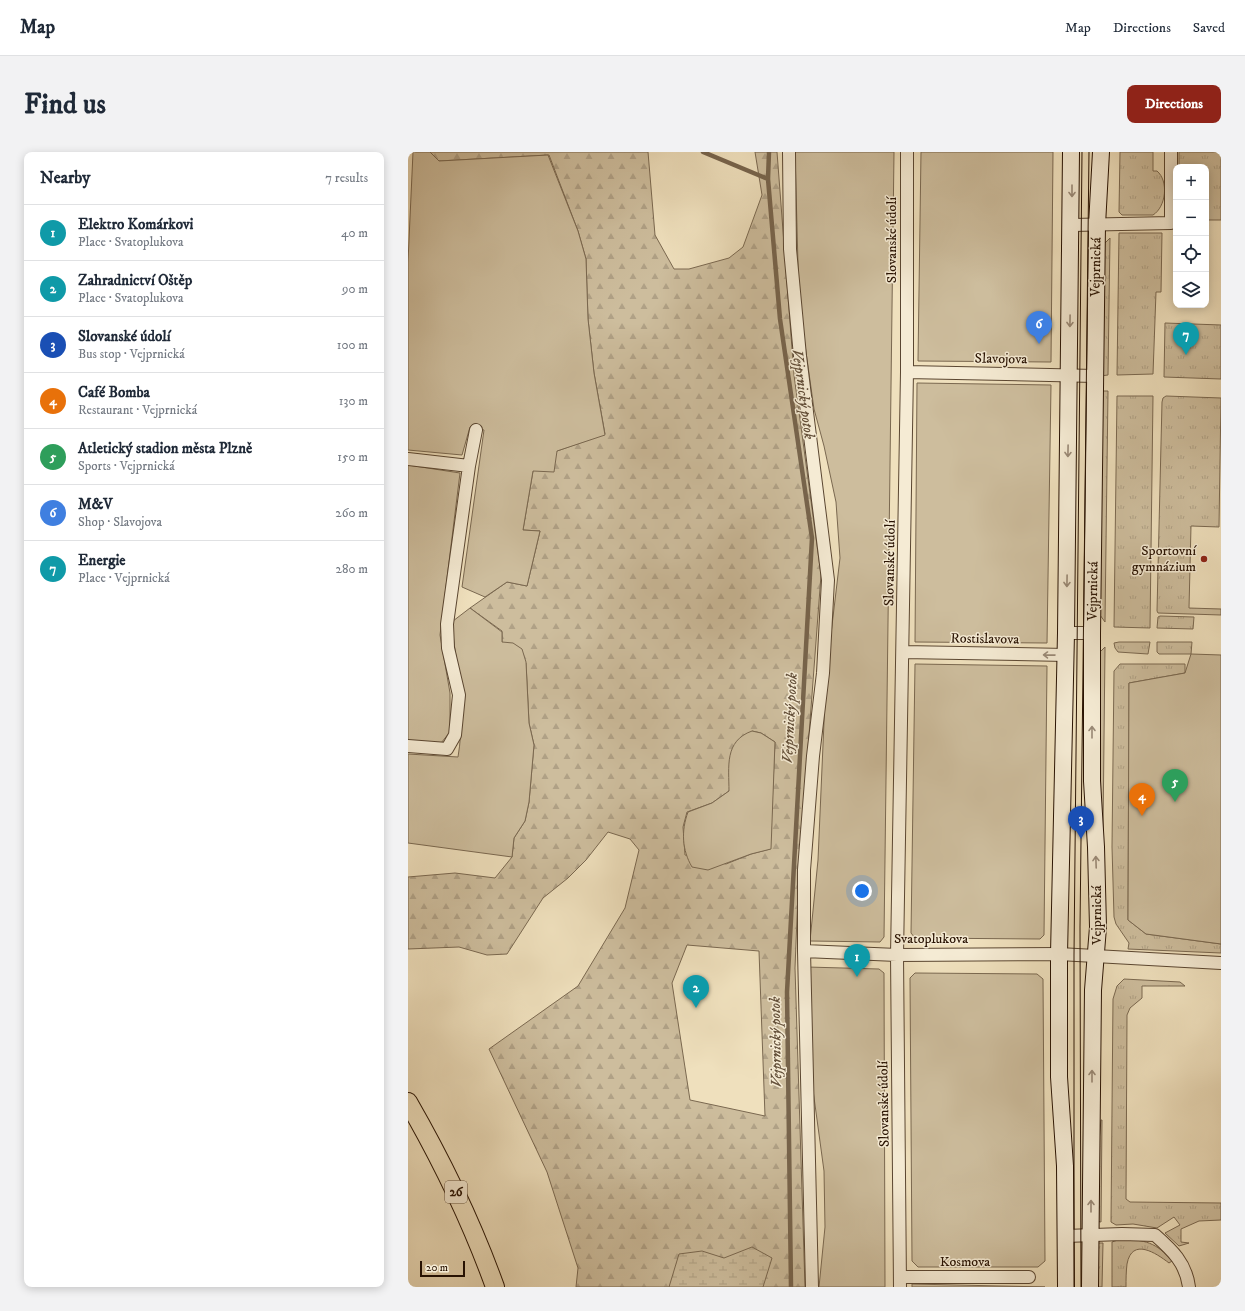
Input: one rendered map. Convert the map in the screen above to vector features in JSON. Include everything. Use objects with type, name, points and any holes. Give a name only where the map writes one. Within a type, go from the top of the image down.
[{"type":"main road","name":"Vejprnická","points":[[1066,1287],[1065,1166],[1060,1077],[1059,954],[1066,655],[1072,225],[1071,152]]},
{"type":"main road","name":"Vejprnická","points":[[1090,1287],[1093,990],[1096,957],[1097,882],[1092,769],[1092,633],[1097,225],[1101,152]]},
{"type":"main road","name":"26","points":[[408,1102],[453,1186],[495,1287]]},
{"type":"street","points":[[789,152],[790,249],[800,356],[828,580],[823,673],[813,756],[805,863],[804,951],[812,1287]]},
{"type":"street","name":"Slovanské údolí","points":[[901,1282],[897,955],[907,372],[907,152]]},
{"type":"street","name":"Vejprnická","points":[[1072,225],[1171,223],[1172,152]]},
{"type":"street","name":"Slavojova","points":[[907,372],[1095,376]]},
{"type":"street","points":[[408,746],[446,749],[455,735],[459,695],[448,648],[447,624],[469,466],[476,430]]},
{"type":"street","points":[[408,459],[469,466]]},
{"type":"street","points":[[1066,633],[1092,633]]},
{"type":"street","name":"Rostislavova","points":[[903,652],[1066,655]]},
{"type":"street","name":"Svatoplukova","points":[[804,951],[897,955],[1059,954]]},
{"type":"street","name":"Vejprnická","points":[[1059,954],[1221,963]]},
{"type":"street","points":[[1066,1236],[1122,1234],[1155,1235],[1173,1250],[1184,1266],[1189,1287]]},
{"type":"street","name":"Kosmova","points":[[901,1282],[1029,1277]]},
{"type":"green space","points":[[413,152],[430,152],[439,161],[548,155],[578,231],[586,259],[588,319],[594,373],[605,435],[557,451],[554,472],[533,471],[523,530],[540,531],[527,586],[507,582],[485,597],[462,587],[484,430],[470,427],[462,455],[408,450],[408,262]]},
{"type":"green space","points":[[430,152],[648,152],[655,235],[674,269],[689,269],[729,258],[743,247],[762,195],[755,152],[777,152],[794,375],[821,575],[799,868],[795,968],[805,1287],[576,1287],[578,1268],[547,1172],[489,1049],[578,986],[625,908],[639,850],[630,839],[608,832],[586,860],[568,878],[543,898],[507,954],[487,955],[459,947],[408,949],[408,877],[455,873],[495,878],[512,857],[514,838],[525,821],[529,802],[534,745],[529,723],[526,663],[502,642],[502,631],[470,608],[507,582],[527,586],[540,531],[523,530],[533,471],[557,451],[605,434],[594,373],[588,319],[586,259],[578,231],[549,155],[439,161]],"holes":[[[752,731],[761,733],[775,742],[770,849],[751,854],[726,864],[685,855],[683,827],[687,812],[712,803],[729,791]],[[687,945],[759,951],[765,1116],[690,1100],[672,983]]]},
{"type":"green space","points":[[795,152],[894,152],[884,937],[880,942],[810,941],[818,860],[826,676],[840,558],[836,502],[824,446],[814,409],[799,302]]},
{"type":"green space","points":[[921,152],[1053,152],[1051,362],[918,361]]},
{"type":"green space","points":[[1120,152],[1153,152],[1153,171],[1157,171],[1161,175],[1164,194],[1161,206],[1153,215],[1122,215],[1119,212]]},
{"type":"green space","points":[[1179,152],[1221,152],[1221,220],[1209,220],[1209,164],[1179,164]]},
{"type":"green space","points":[[1119,233],[1162,233],[1161,292],[1156,292],[1153,374],[1117,375]]},
{"type":"green space","points":[[1110,238],[1108,375],[1100,376],[1104,244]]},
{"type":"green space","points":[[1165,323],[1221,325],[1221,379],[1164,377]]},
{"type":"green space","points":[[917,383],[1051,385],[1047,643],[915,642]]},
{"type":"green space","points":[[1100,391],[1108,391],[1105,622],[1100,615]]},
{"type":"green space","points":[[1117,396],[1153,396],[1150,628],[1114,627]]},
{"type":"green space","points":[[1166,396],[1221,398],[1219,527],[1191,526],[1189,608],[1221,609],[1221,615],[1158,613],[1157,611],[1162,402],[1163,398]]},
{"type":"green space","points":[[408,465],[460,473],[440,635],[450,693],[450,732],[441,743],[408,741]]},
{"type":"green space","points":[[470,608],[502,632],[502,642],[513,643],[522,649],[526,662],[529,723],[534,745],[529,802],[525,821],[514,838],[512,857],[408,843],[408,754],[458,757],[461,735],[461,703],[453,621]]},
{"type":"green space","points":[[1158,617],[1194,617],[1193,629],[1157,628]]},
{"type":"green space","points":[[1150,642],[1148,654],[1118,652],[1114,643]]},
{"type":"green space","points":[[1157,642],[1192,642],[1191,654],[1159,654],[1157,652]]},
{"type":"green space","points":[[1105,647],[1103,832],[1100,832],[1100,652]]},
{"type":"green space","points":[[1191,654],[1221,655],[1221,944],[1146,934],[1128,920],[1129,683],[1185,673]]},
{"type":"green space","points":[[915,664],[1047,666],[1044,935],[1040,939],[915,938],[911,933]]},
{"type":"green space","points":[[1120,664],[1185,664],[1185,673],[1129,683],[1128,920],[1146,934],[1221,944],[1221,953],[1128,949],[1129,943],[1116,924],[1114,917],[1112,847],[1114,671]]},
{"type":"green space","points":[[752,731],[761,733],[775,742],[771,849],[751,854],[708,870],[692,867],[684,847],[684,826],[688,812],[712,803],[729,791],[729,764],[732,748],[743,735]]},
{"type":"green space","points":[[807,967],[879,969],[884,973],[885,1287],[819,1287],[825,1227],[824,1171],[810,1068]]},
{"type":"green space","points":[[915,973],[1037,974],[1043,979],[1045,1261],[1038,1267],[918,1267],[912,1261],[910,978]]},
{"type":"green space","points":[[1124,979],[1180,982],[1185,986],[1142,986],[1142,998],[1130,1008],[1127,1015],[1126,1199],[1130,1202],[1221,1203],[1221,1220],[1199,1221],[1181,1229],[1181,1242],[1189,1243],[1179,1246],[1165,1233],[1180,1225],[1174,1217],[1157,1228],[1133,1224],[1116,1225],[1111,1222],[1113,999],[1117,986]]},
{"type":"green space","points":[[1101,1120],[1101,1222],[1096,1221],[1095,1185]]},
{"type":"green space","points":[[1121,1239],[1150,1243],[1161,1250],[1172,1261],[1169,1263],[1158,1255],[1145,1250],[1139,1249],[1134,1251],[1127,1264],[1126,1287],[1112,1287],[1112,1242]]},
{"type":"green space","points":[[1098,1243],[1103,1243],[1102,1287],[1094,1287]]},
{"type":"green space","points":[[752,1247],[772,1258],[763,1287],[669,1287],[679,1254],[702,1251],[724,1258]]},
{"type":"green space","points":[[912,1284],[1045,1287],[912,1287]]},
{"type":"waterway","points":[[703,152],[768,179]]},
{"type":"waterway","name":"Vejprnický potok","points":[[769,152],[768,179],[780,319],[812,538],[787,992],[791,1287]]},
{"type":"tram line","points":[[1074,1287],[1074,955],[1082,152]]},
{"type":"tram line","points":[[1081,1287],[1080,927],[1089,152]]},
{"type":"place","name":"M&V","points":[[1039,344]]},
{"type":"place","name":"Energie","points":[[1186,355]]},
{"type":"place","name":"Sportovní gymnázium","points":[[1204,559]]},
{"type":"place","name":"Atletický stadion města Plzně","points":[[1175,802]]},
{"type":"place","name":"Café Bomba","points":[[1142,816]]},
{"type":"place","name":"Slovanské údolí","points":[[1081,839]]},
{"type":"place","name":"Elektro Komárkovi","points":[[857,977]]},
{"type":"place","name":"Zahradnictví Oštěp","points":[[696,1008]]}]
